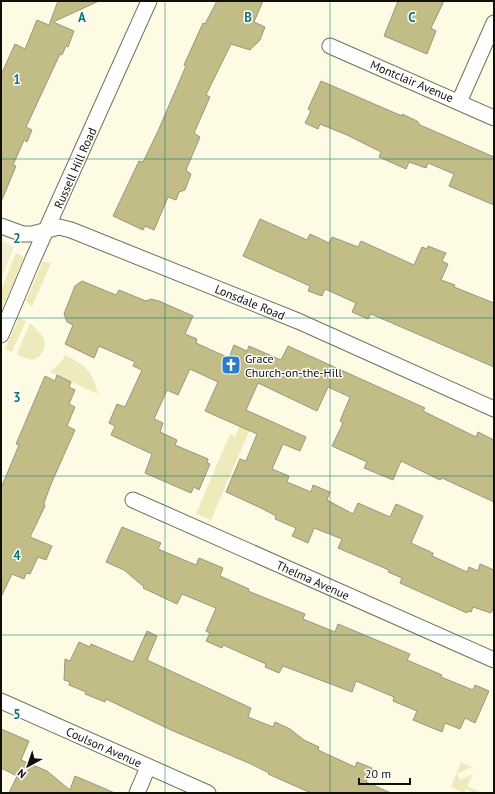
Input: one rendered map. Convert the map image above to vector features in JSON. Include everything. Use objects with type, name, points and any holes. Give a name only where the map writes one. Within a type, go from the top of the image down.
[{"type":"street","name":"Russell Hill Road","points":[[1,335],[149,1]]},
{"type":"street","points":[[459,102],[494,23]]},
{"type":"street","name":"Montclair Avenue","points":[[330,46],[494,118]]},
{"type":"street","name":"Lonsdale Road","points":[[1,226],[23,234],[59,227],[71,230],[298,321],[494,409]]},
{"type":"street","name":"Thelma Avenue","points":[[133,500],[494,660]]},
{"type":"street","name":"Coulson Avenue","points":[[1,701],[208,793]]},
{"type":"street","points":[[137,793],[148,767]]},
{"type":"shaded area","points":[[1,241],[14,247],[1,280]]},
{"type":"shaded area","points":[[16,253],[23,256],[23,260],[1,311],[1,290]]},
{"type":"shaded area","points":[[43,261],[51,263],[32,307],[26,301]]},
{"type":"shaded area","points":[[19,318],[26,321],[12,352],[5,349]]},
{"type":"shaded area","points":[[30,323],[40,333],[44,341],[44,349],[42,353],[37,358],[33,359],[17,354]]},
{"type":"shaded area","points":[[65,355],[78,362],[91,374],[98,394],[50,372],[62,361]]},
{"type":"shaded area","points":[[240,425],[250,429],[211,520],[196,514],[230,434],[235,437]]},
{"type":"shaded area","points":[[461,762],[472,767],[457,774],[460,780],[473,774],[467,786],[482,793],[474,793],[466,789],[464,793],[451,787]]},
{"type":"building","points":[[58,1],[99,1],[53,22],[74,31],[68,47],[66,46],[62,55],[60,54],[26,127],[32,130],[27,142],[24,140],[13,165],[16,166],[1,202],[1,75],[15,44],[25,49],[37,20],[49,25]]},
{"type":"building","points":[[217,1],[263,1],[254,22],[265,27],[260,40],[250,50],[231,44],[206,95],[210,97],[194,133],[200,137],[186,170],[191,174],[185,190],[179,192],[176,200],[168,197],[154,230],[145,226],[143,230],[113,216],[139,161],[143,162],[158,131],[186,66],[184,65],[203,23],[205,24]]},
{"type":"building","points":[[398,1],[444,1],[431,28],[436,31],[427,54],[384,36]]},
{"type":"building","points":[[321,81],[402,116],[402,114],[417,121],[420,125],[494,157],[494,205],[449,186],[454,174],[428,163],[426,168],[409,162],[406,169],[379,157],[381,152],[347,135],[320,124],[318,129],[305,123],[311,111],[308,109]]},
{"type":"building","points":[[260,219],[307,240],[310,234],[329,243],[332,237],[358,247],[361,241],[414,265],[422,247],[427,249],[428,246],[446,253],[442,261],[448,264],[441,280],[455,285],[454,287],[494,303],[494,367],[371,314],[368,319],[352,312],[356,303],[325,289],[322,296],[308,291],[310,286],[243,256]]},
{"type":"building","points":[[82,281],[116,295],[119,290],[146,301],[151,299],[159,301],[193,316],[185,334],[197,339],[196,343],[229,358],[234,345],[247,351],[249,346],[281,360],[288,346],[425,408],[423,411],[476,437],[478,432],[494,440],[494,502],[442,478],[440,480],[401,461],[393,480],[364,468],[367,462],[332,446],[343,423],[340,421],[350,397],[328,387],[317,411],[258,383],[246,410],[306,437],[300,451],[283,444],[272,469],[289,476],[287,482],[311,492],[313,485],[330,492],[327,500],[353,514],[358,503],[390,517],[396,504],[423,516],[411,543],[433,553],[432,556],[467,572],[469,567],[478,571],[480,564],[494,570],[494,606],[491,613],[473,607],[471,612],[468,611],[467,613],[400,583],[402,578],[388,572],[389,570],[338,548],[342,539],[314,528],[308,543],[292,536],[296,528],[275,519],[276,516],[261,508],[226,492],[240,459],[246,461],[257,434],[205,411],[218,382],[190,369],[178,395],[167,390],[154,419],[163,423],[160,432],[177,440],[175,445],[208,459],[207,463],[210,464],[199,490],[194,487],[191,493],[145,473],[152,454],[111,435],[115,426],[109,423],[117,404],[125,407],[142,370],[133,366],[135,362],[99,346],[94,358],[65,344],[73,325],[67,322],[64,314],[75,286]]},
{"type":"building","points":[[57,375],[71,382],[69,387],[75,390],[69,404],[75,407],[67,426],[75,430],[51,484],[44,503],[45,506],[30,537],[52,546],[46,560],[38,557],[30,574],[26,573],[24,579],[12,574],[1,597],[1,488],[19,445],[16,444],[45,376],[55,381]]},
{"type":"building","points":[[122,527],[161,543],[158,549],[196,565],[199,558],[223,568],[220,576],[249,589],[248,591],[305,614],[303,619],[335,632],[338,624],[410,654],[407,660],[442,675],[441,677],[473,690],[475,685],[489,691],[475,723],[465,718],[460,729],[445,723],[442,732],[413,720],[417,711],[393,701],[394,697],[356,681],[352,692],[283,666],[279,673],[265,667],[266,664],[223,645],[222,648],[206,641],[210,633],[206,631],[216,608],[182,594],[177,604],[143,588],[144,587],[124,570],[106,562]]},
{"type":"building","points":[[147,631],[157,636],[147,660],[251,708],[248,717],[273,727],[275,722],[290,729],[304,740],[319,747],[318,750],[355,767],[357,762],[372,768],[366,782],[391,793],[311,793],[268,774],[269,773],[251,764],[171,730],[106,699],[105,702],[85,694],[86,692],[69,685],[70,682],[64,680],[65,659],[70,661],[79,642],[90,647],[91,644],[133,662]]},
{"type":"building","points":[[1,729],[29,741],[21,760],[47,771],[70,790],[75,776],[115,793],[9,793],[17,776],[1,768]]},
{"type":"place","name":"Grace Church-on-the-Hill","points":[[231,365]]}]
